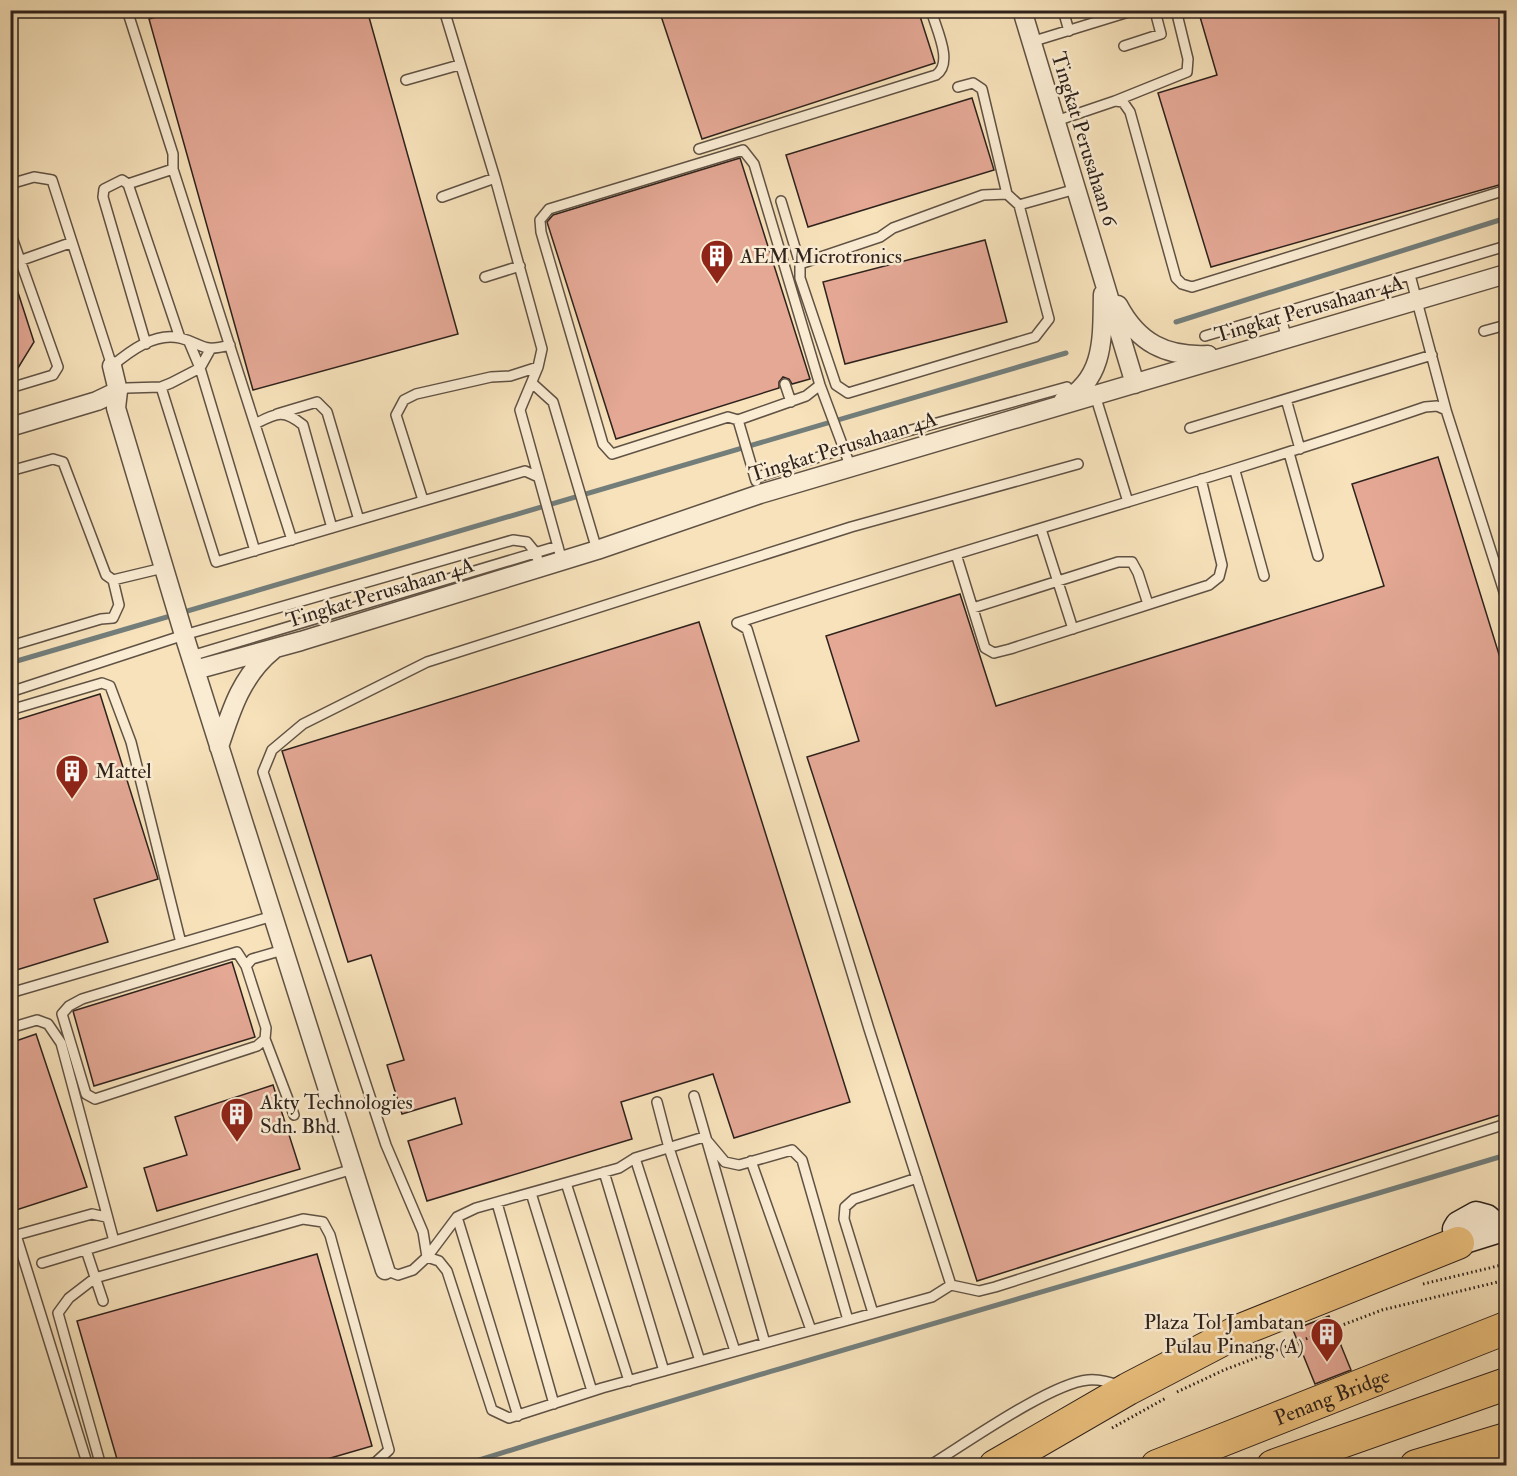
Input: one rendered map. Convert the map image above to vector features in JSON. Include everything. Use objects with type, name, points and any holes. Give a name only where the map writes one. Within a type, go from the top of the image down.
[{"type":"highway","points":[[995,1466],[1128,1389],[1244,1329],[1458,1243]]},
{"type":"highway","name":"Penang Bridge","points":[[1157,1466],[1506,1328]]},
{"type":"highway","points":[[1273,1466],[1506,1384]]},
{"type":"highway","points":[[1416,1466],[1506,1438]]},
{"type":"street","name":"Tingkat Perusahaan 6","points":[[1022,10],[1135,384]]},
{"type":"street","name":"Tingkat Perusahaan 4A","points":[[193,663],[301,641],[560,553],[597,550],[757,486],[850,468],[1037,406],[1095,395],[1135,384],[1506,274]]},
{"type":"street","name":"Tingkat Perusahaan 6","points":[[1104,280],[1123,315],[1138,333],[1158,347],[1183,356],[1244,351]]},
{"type":"street","name":"Tingkat Perusahaan 6","points":[[1037,406],[1075,395],[1093,373],[1103,344],[1104,280]]},
{"type":"street","points":[[112,366],[117,391],[116,408],[163,568],[385,1270]]},
{"type":"street","points":[[10,428],[97,401],[117,391]]},
{"type":"street","points":[[219,747],[238,693],[254,668],[272,650],[301,641]]},
{"type":"street","points":[[1458,1243],[1504,1229]]},
{"type":"lane","points":[[127,10],[173,154],[173,169],[292,540]]},
{"type":"lane","points":[[444,10],[495,178],[542,348],[538,367],[520,410],[536,476],[544,492],[560,553]]},
{"type":"lane","points":[[699,149],[936,75],[943,70],[946,62],[931,10]]},
{"type":"lane","points":[[1063,10],[1069,31]]},
{"type":"lane","points":[[1031,42],[1135,10]]},
{"type":"lane","points":[[1124,46],[1161,34],[1156,15],[1152,10]]},
{"type":"lane","points":[[1056,122],[1187,72],[1188,58],[1176,10]]},
{"type":"lane","points":[[406,80],[459,65]]},
{"type":"lane","points":[[781,201],[800,264],[800,278],[836,385],[848,393],[1035,337],[1049,319],[1019,205],[1007,194],[982,89],[973,83],[958,87]]},
{"type":"lane","points":[[1115,101],[1123,102],[1130,112],[1176,278],[1182,284],[1192,286],[1506,190]]},
{"type":"lane","points":[[820,385],[806,396],[738,420],[728,417],[612,454],[603,444],[541,232],[540,220],[549,209],[743,150],[754,164],[820,385],[850,468]]},
{"type":"lane","points":[[128,184],[173,169]]},
{"type":"lane","points":[[10,184],[34,177],[52,180],[70,243],[112,366],[153,340],[180,338],[210,350],[230,345]]},
{"type":"lane","points":[[442,197],[495,178]]},
{"type":"lane","points":[[146,344],[103,197],[104,189],[122,180],[128,184],[180,338]]},
{"type":"lane","points":[[1019,205],[1076,189]]},
{"type":"lane","points":[[800,264],[880,237],[893,228],[983,195],[1007,194]]},
{"type":"lane","points":[[10,232],[22,260],[58,367],[53,375],[10,388]]},
{"type":"lane","points":[[22,260],[70,243]]},
{"type":"lane","points":[[1205,336],[1506,246]]},
{"type":"lane","points":[[485,277],[520,266]]},
{"type":"lane","points":[[1410,275],[1446,410],[1506,598]]},
{"type":"lane","points":[[1280,314],[1287,339]]},
{"type":"lane","points":[[1484,331],[1506,325]]},
{"type":"lane","points":[[189,342],[200,368],[255,551]]},
{"type":"lane","points":[[117,391],[127,388],[161,387],[200,368],[210,350]]},
{"type":"lane","points":[[1190,428],[1432,355]]},
{"type":"lane","points":[[423,500],[396,414],[404,400],[416,394],[452,384],[510,376],[538,367]]},
{"type":"lane","points":[[531,383],[553,402],[597,550]]},
{"type":"lane","points":[[785,384],[791,402]]},
{"type":"lane","points":[[161,387],[216,562],[525,471],[536,476]]},
{"type":"lane","points":[[738,420],[757,486],[843,449],[881,438],[1037,406],[1068,387]]},
{"type":"lane","points":[[1095,395],[1128,502]]},
{"type":"lane","points":[[1286,399],[1300,450]]},
{"type":"lane","points":[[255,424],[277,414],[317,402],[327,412],[359,520]]},
{"type":"lane","points":[[951,1285],[747,629],[737,623],[1201,479],[1235,471],[1425,407],[1437,406],[1446,410]]},
{"type":"lane","points":[[277,414],[290,414],[303,424],[332,528]]},
{"type":"lane","points":[[881,438],[887,457]]},
{"type":"lane","points":[[1289,453],[1318,556]]},
{"type":"lane","points":[[10,471],[53,459],[63,462],[106,575],[113,580],[119,605],[113,618],[101,619],[10,646]]},
{"type":"lane","points":[[427,1257],[423,1232],[386,1145],[263,772],[272,750],[303,724],[427,662],[851,527],[1078,464]]},
{"type":"lane","points":[[1235,471],[1264,576]]},
{"type":"lane","points":[[956,554],[985,648],[994,653],[1073,629],[1209,585],[1219,577],[1222,565],[1201,479]]},
{"type":"lane","points":[[1041,529],[1073,629]]},
{"type":"lane","points":[[10,692],[184,635],[513,540],[528,542],[538,560],[193,663]]},
{"type":"lane","points":[[973,608],[1059,583],[1118,562],[1132,562],[1148,604]]},
{"type":"lane","points":[[113,580],[163,568]]},
{"type":"lane","points":[[10,710],[102,683],[110,686],[131,742],[181,943]]},
{"type":"lane","points":[[10,993],[273,916]]},
{"type":"lane","points":[[246,966],[252,958],[283,950]]},
{"type":"lane","points":[[265,1039],[257,1046],[95,1099],[86,1094],[62,1014],[69,1006],[82,999],[237,952],[246,966],[266,1028],[265,1039],[294,1115]]},
{"type":"lane","points":[[10,1028],[37,1020],[48,1024],[61,1044],[114,1241]]},
{"type":"lane","points":[[694,1096],[765,1343]]},
{"type":"lane","points":[[657,1102],[669,1148],[735,1352]]},
{"type":"lane","points":[[427,1257],[439,1261],[447,1271],[449,1286],[492,1410],[510,1418],[592,1391],[932,1297],[951,1285],[979,1291],[995,1287],[1506,1124]]},
{"type":"lane","points":[[385,1270],[398,1275],[413,1270],[427,1257],[457,1217],[497,1203],[620,1168],[635,1158],[704,1137]]},
{"type":"lane","points":[[704,1137],[725,1162],[739,1165],[792,1150],[802,1160],[848,1320]]},
{"type":"lane","points":[[635,1158],[700,1361]]},
{"type":"lane","points":[[751,1161],[811,1330]]},
{"type":"lane","points":[[42,1263],[353,1169]]},
{"type":"lane","points":[[604,1172],[664,1371]]},
{"type":"lane","points":[[873,1313],[844,1219],[845,1207],[854,1199],[917,1178]]},
{"type":"lane","points":[[566,1183],[628,1381]]},
{"type":"lane","points":[[531,1193],[592,1391]]},
{"type":"lane","points":[[497,1203],[554,1404]]},
{"type":"lane","points":[[88,1466],[13,1236],[92,1214],[106,1217]]},
{"type":"lane","points":[[457,1217],[518,1416]]},
{"type":"lane","points":[[101,1466],[58,1313],[69,1298],[95,1278],[303,1219],[323,1222],[330,1235],[388,1450],[375,1462],[365,1466]]},
{"type":"lane","points":[[86,1250],[103,1301]]},
{"type":"lane","points":[[929,1466],[1024,1407],[1075,1383],[1090,1380],[1111,1383],[1128,1389]]},
{"type":"path","points":[[1110,1429],[1224,1370],[1349,1322],[1382,1310],[1506,1280]]},
{"type":"building","points":[[179,10],[367,10],[458,334],[253,390],[149,19]]},
{"type":"building","points":[[659,10],[918,10],[935,63],[702,139]]},
{"type":"building","points":[[1198,10],[1506,10],[1506,183],[1211,267],[1158,93],[1217,75]]},
{"type":"building","points":[[972,98],[994,170],[808,227],[786,155]]},
{"type":"building","points":[[740,158],[810,379],[792,384],[789,379],[783,377],[779,382],[779,388],[616,439],[547,222],[553,215]]},
{"type":"building","points":[[985,240],[1007,322],[845,364],[823,282]]},
{"type":"building","points":[[13,277],[34,342],[10,381],[10,278]]},
{"type":"building","points":[[1438,457],[1506,677],[1506,1113],[977,1281],[807,757],[859,741],[826,636],[960,594],[996,706],[1384,586],[1352,484]]},
{"type":"building","points":[[699,622],[850,1102],[734,1138],[713,1074],[621,1102],[632,1139],[427,1201],[408,1141],[462,1124],[455,1098],[402,1114],[387,1065],[404,1060],[371,955],[348,962],[282,751]]},
{"type":"building","name":"Mattel","points":[[100,694],[158,879],[94,899],[108,942],[10,972],[10,722]]},
{"type":"building","points":[[232,962],[255,1037],[94,1086],[73,1011]]},
{"type":"building","points":[[36,1034],[87,1187],[10,1212],[10,1043]]},
{"type":"building","name":"Akty Technologies Sdn. Bhd.","points":[[273,1085],[300,1169],[157,1211],[144,1168],[187,1155],[175,1117]]},
{"type":"building","points":[[317,1254],[372,1446],[303,1466],[119,1466],[77,1321]]},
{"type":"building","name":"Plaza Tol Jambatan Pulau Pinang (A)","points":[[1329,1316],[1351,1370],[1315,1384],[1293,1330]]},
{"type":"waterway","points":[[1176,322],[1506,218]]},
{"type":"waterway","points":[[10,663],[1066,353]]},
{"type":"waterway","points":[[460,1466],[721,1386],[1506,1155]]},
{"type":"place","name":"AEM Microtronics","points":[[717,285]]},
{"type":"place","name":"Mattel","points":[[72,800]]},
{"type":"place","name":"Akty Technologies Sdn. Bhd.","points":[[237,1143]]},
{"type":"place","name":"Plaza Tol Jambatan Pulau Pinang (A)","points":[[1327,1363]]}]
